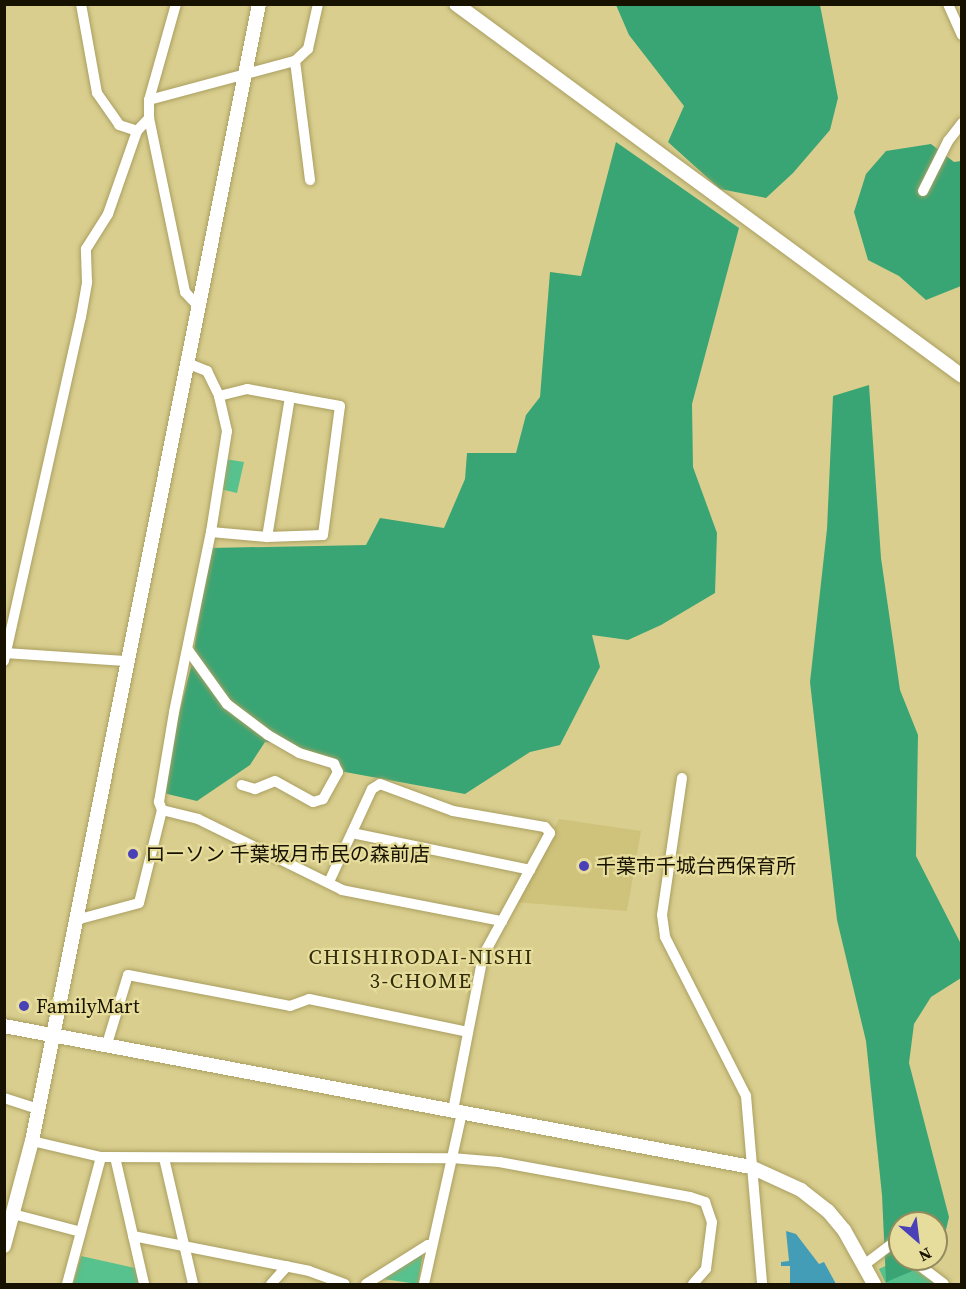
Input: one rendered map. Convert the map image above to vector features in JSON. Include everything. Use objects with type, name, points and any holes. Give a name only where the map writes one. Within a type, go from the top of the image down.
[{"type":"street","points":[[81,4],[97,93],[119,125],[138,131]]},
{"type":"street","points":[[176,4],[149,100],[149,118],[185,292],[198,306]]},
{"type":"street","points":[[5,1241],[32,1141],[259,4]]},
{"type":"street","points":[[149,100],[295,61],[308,49],[318,4]]},
{"type":"street","points":[[456,4],[962,376]]},
{"type":"street","points":[[948,4],[962,35]]},
{"type":"street","points":[[295,61],[310,180]]},
{"type":"street","points":[[128,662],[5,657],[81,317],[87,282],[86,249],[108,214],[138,131],[149,118]]},
{"type":"street","points":[[923,191],[948,141],[962,123]]},
{"type":"street","points":[[76,920],[139,903],[162,810],[159,802],[211,532],[227,431],[219,396],[207,371],[187,363]]},
{"type":"street","points":[[211,532],[267,537],[323,535],[340,406],[247,389],[219,396]]},
{"type":"street","points":[[267,537],[291,397]]},
{"type":"street","points":[[188,650],[227,704],[268,735],[299,753],[334,764],[338,772],[322,799],[313,802],[275,781],[255,789],[242,785]]},
{"type":"street","points":[[682,778],[662,915],[665,937],[746,1096],[750,1167],[764,1270],[762,1284]]},
{"type":"street","points":[[329,882],[372,789],[380,784],[453,811],[545,827],[550,833],[483,956],[468,1032],[452,1158],[424,1284]]},
{"type":"street","points":[[162,810],[198,819],[342,890],[502,921]]},
{"type":"street","points":[[351,833],[530,870]]},
{"type":"street","points":[[106,1044],[128,975],[290,1006],[309,999],[468,1032]]},
{"type":"street","points":[[4,1026],[750,1167],[801,1190],[828,1211],[874,1284]]},
{"type":"street","points":[[4,1098],[38,1109]]},
{"type":"street","points":[[32,1141],[101,1157],[452,1158],[499,1162],[630,1184],[705,1203],[712,1222],[706,1269],[693,1284]]},
{"type":"street","points":[[67,1284],[101,1157]]},
{"type":"street","points":[[115,1157],[144,1284]]},
{"type":"street","points":[[164,1158],[193,1284]]},
{"type":"street","points":[[13,1214],[81,1232]]},
{"type":"street","points":[[133,1236],[287,1266],[345,1284]]},
{"type":"street","points":[[366,1284],[428,1245],[432,1247]]},
{"type":"street","points":[[864,1265],[888,1247]]},
{"type":"street","points":[[271,1284],[287,1266]]},
{"type":"street","points":[[927,1271],[944,1284]]},
{"type":"shaded area","name":"千葉市千城台西保育所","points":[[559,819],[641,831],[627,911],[514,902]]},
{"type":"green space","points":[[616,5],[820,5],[838,98],[830,130],[793,173],[766,198],[720,189],[668,142],[684,106],[629,35]]},
{"type":"green space","points":[[616,142],[739,228],[692,404],[693,467],[717,533],[715,593],[661,625],[628,640],[592,635],[600,667],[560,745],[530,752],[465,794],[334,770],[288,744],[265,742],[250,765],[197,801],[159,792],[192,663],[210,548],[366,545],[380,518],[444,528],[465,479],[467,453],[516,453],[526,415],[540,397],[550,272],[581,276]]},
{"type":"green space","points":[[931,144],[954,162],[961,161],[961,286],[926,300],[899,276],[868,260],[854,212],[866,174],[886,151]]},
{"type":"green space","points":[[869,385],[881,558],[900,690],[918,735],[916,856],[961,944],[961,978],[931,997],[914,1024],[909,1063],[947,1211],[888,1211],[888,1271],[912,1271],[886,1282],[882,1195],[866,1041],[837,920],[810,682],[827,529],[833,396]]},
{"type":"green space","points":[[225,459],[244,462],[237,493],[220,489]]},
{"type":"green space","points":[[423,1252],[418,1284],[383,1279]]},
{"type":"green space","points":[[81,1256],[135,1268],[139,1284],[73,1284]]},
{"type":"green space","points":[[888,1265],[888,1271],[917,1271],[937,1284],[886,1284],[879,1269]]},
{"type":"water","points":[[786,1231],[796,1234],[819,1264],[824,1262],[836,1284],[790,1284],[790,1266],[781,1266],[781,1262],[789,1261]]},
{"type":"place","name":"ローソン 千葉坂月市民の森前店","points":[[133,854]]},
{"type":"place","name":"千葉市千城台西保育所","points":[[584,866]]},
{"type":"place","name":"FamilyMart","points":[[24,1006]]},
{"type":"district","name":"CHISHIRODAI-NISHI 3-CHOME","points":[[421,969]]}]
